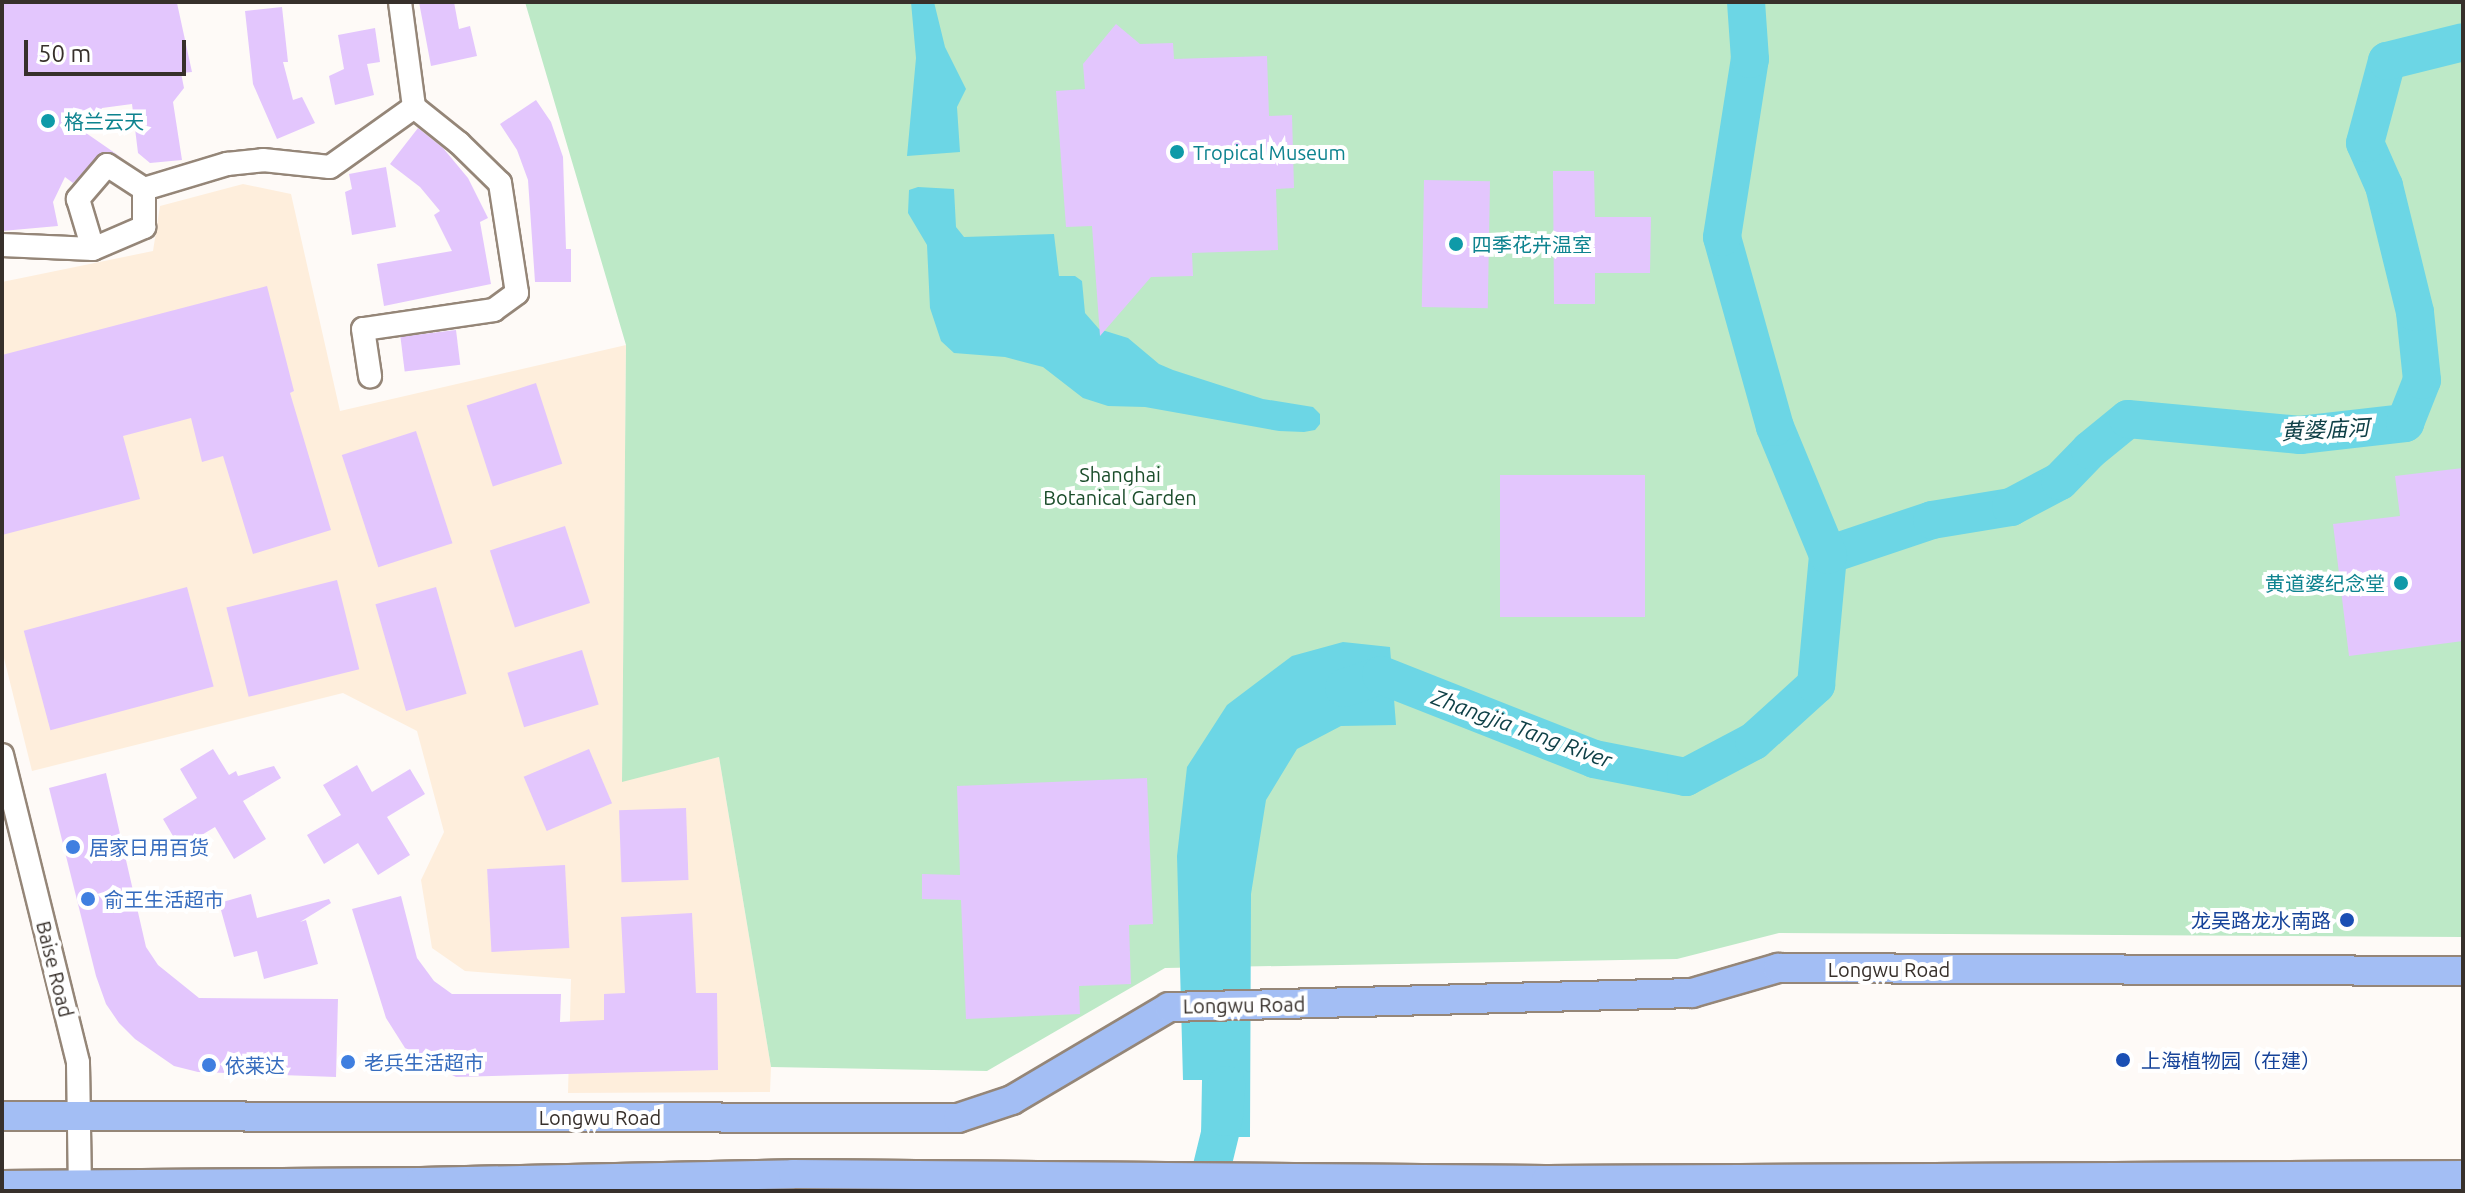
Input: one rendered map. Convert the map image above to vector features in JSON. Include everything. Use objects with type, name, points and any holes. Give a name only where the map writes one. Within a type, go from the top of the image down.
[{"type":"main road","name":"Longwu Road","points":[[2,1116],[958,1118],[1012,1100],[1169,1007],[1692,993],[1778,968],[2463,971]]},
{"type":"main road","points":[[2,1185],[793,1182],[1078,1176],[1546,1180],[2463,1175]]},
{"type":"street","points":[[370,376],[363,329],[494,310],[517,293],[500,183],[459,143],[414,107],[400,2]]},
{"type":"street","points":[[93,249],[78,199],[107,165],[144,189],[227,164],[263,160],[330,167],[414,107]]},
{"type":"street","points":[[2,245],[93,249],[144,227],[144,189]]},
{"type":"street","name":"Baise Road","points":[[2,755],[78,1063],[80,1186]]},
{"type":"shaded area","points":[[243,184],[291,194],[340,411],[626,345],[622,781],[719,757],[771,1067],[770,1092],[568,1093],[571,979],[465,971],[432,948],[421,880],[444,832],[417,731],[343,693],[32,771],[2,650],[2,282],[153,251],[160,206]]},
{"type":"green space","name":"Shanghai Botanical Garden","points":[[525,2],[2463,2],[2463,937],[1779,933],[1677,959],[1165,968],[987,1071],[771,1067],[719,757],[622,782],[626,345]]},
{"type":"water","points":[[911,2],[934,2],[945,47],[966,89],[957,107],[960,152],[907,156],[916,58]]},
{"type":"water","points":[[918,187],[954,189],[956,227],[964,237],[1054,234],[1059,276],[1075,276],[1082,281],[1085,313],[1099,329],[1128,338],[1159,364],[1173,370],[1263,399],[1313,407],[1320,414],[1320,424],[1315,430],[1304,432],[1279,431],[1145,407],[1108,406],[1083,398],[1043,367],[1005,357],[954,353],[941,341],[930,308],[927,245],[908,213],[909,190]]},
{"type":"water","points":[[1343,642],[1390,647],[1396,725],[1341,726],[1297,749],[1266,800],[1251,894],[1250,1137],[1201,1137],[1202,1080],[1183,1080],[1177,856],[1187,767],[1227,705],[1292,656]]},
{"type":"building","name":"格兰云天","points":[[2,2],[177,3],[192,72],[181,73],[184,88],[173,102],[182,160],[150,163],[138,153],[132,104],[102,108],[86,133],[125,160],[114,153],[102,152],[73,183],[65,177],[53,202],[58,226],[2,231]]},
{"type":"building","points":[[419,2],[454,2],[459,29],[470,26],[477,56],[431,66]]},
{"type":"building","points":[[282,7],[288,62],[283,62],[293,100],[302,97],[315,123],[277,139],[253,84],[245,11]]},
{"type":"building","name":"Tropical Museum","points":[[1116,24],[1140,44],[1173,43],[1174,59],[1267,56],[1269,116],[1292,115],[1294,188],[1276,189],[1278,250],[1192,253],[1193,276],[1151,277],[1100,336],[1092,226],[1066,227],[1056,91],[1085,89],[1083,64]]},
{"type":"building","points":[[375,28],[380,62],[367,64],[374,95],[335,105],[329,76],[344,69],[338,35]]},
{"type":"building","points":[[536,100],[551,122],[563,157],[566,249],[571,249],[571,282],[535,282],[528,180],[517,150],[500,124]]},
{"type":"building","points":[[418,128],[443,148],[468,178],[488,218],[480,222],[491,284],[384,306],[377,264],[452,251],[434,215],[440,211],[420,187],[390,164]]},
{"type":"building","points":[[386,167],[396,227],[352,235],[345,192],[352,189],[349,174]]},
{"type":"building","points":[[1553,171],[1594,171],[1595,217],[1651,217],[1650,273],[1595,273],[1595,304],[1554,304]]},
{"type":"building","name":"四季花卉温室","points":[[1424,180],[1490,181],[1488,308],[1422,307]]},
{"type":"building","points":[[267,286],[294,391],[290,393],[331,530],[253,554],[223,456],[202,462],[191,418],[123,436],[140,499],[2,535],[2,355]]},
{"type":"building","points":[[456,330],[460,365],[405,372],[400,337]]},
{"type":"building","points":[[536,383],[562,464],[493,486],[467,406]]},
{"type":"building","points":[[416,431],[452,543],[378,567],[342,455]]},
{"type":"building","name":"黄道婆纪念堂","points":[[2463,468],[2463,641],[2349,656],[2333,524],[2400,516],[2395,476]]},
{"type":"building","points":[[1500,475],[1645,475],[1645,617],[1500,617]]},
{"type":"building","points":[[565,526],[590,603],[515,627],[490,550]]},
{"type":"building","points":[[337,580],[359,669],[249,697],[226,608]]},
{"type":"building","points":[[187,587],[214,686],[50,730],[24,631]]},
{"type":"building","points":[[436,587],[467,694],[406,711],[375,604]]},
{"type":"building","points":[[582,650],[599,705],[524,727],[507,673]]},
{"type":"building","points":[[213,749],[229,775],[236,771],[238,776],[274,766],[281,778],[243,801],[266,839],[234,859],[215,827],[180,848],[163,819],[197,798],[180,769]]},
{"type":"building","points":[[589,749],[612,803],[547,831],[524,777]]},
{"type":"building","points":[[357,765],[372,792],[410,769],[425,794],[387,817],[410,855],[378,875],[358,843],[324,864],[307,835],[341,815],[323,785]]},
{"type":"building","points":[[106,773],[146,947],[158,965],[199,998],[338,999],[336,1077],[198,1072],[174,1066],[135,1039],[119,1023],[106,1004],[96,976],[49,788]]},
{"type":"building","points":[[1147,778],[1153,924],[1129,925],[1131,984],[1079,986],[1080,1014],[966,1019],[961,900],[922,899],[922,874],[960,875],[957,786]]},
{"type":"building","points":[[686,808],[689,880],[622,882],[619,810]]},
{"type":"building","points":[[565,865],[569,948],[491,952],[487,869]]},
{"type":"building","points":[[251,894],[257,918],[329,899],[331,903],[300,922],[306,920],[318,964],[264,979],[257,951],[234,957],[219,903]]},
{"type":"building","points":[[401,896],[417,958],[434,981],[452,994],[561,994],[560,1022],[604,1020],[604,994],[625,993],[621,917],[692,913],[696,993],[717,993],[718,1070],[456,1077],[434,1066],[405,1048],[386,1018],[352,909]]},
{"type":"waterway","name":"Zhangjia Tang River","points":[[1344,688],[1381,675],[1594,759],[1686,777],[1754,741],[1816,685],[1828,555],[1775,427],[1722,237],[1750,59],[1746,2]]},
{"type":"waterway","name":"黄婆庙河","points":[[1828,555],[1932,520],[2011,507],[2060,481],[2090,450],[2128,419],[2300,435],[2405,423],[2422,380],[2415,312],[2384,186],[2365,143],[2387,61],[2463,42]]},
{"type":"waterway","name":"Zhangjia Tang River","points":[[1206,1191],[1224,1117],[1226,1085]]},
{"type":"place","name":"格兰云天","points":[[48,121]]},
{"type":"place","name":"Tropical Museum","points":[[1177,152]]},
{"type":"place","name":"四季花卉温室","points":[[1456,244]]},
{"type":"place","name":"黄道婆纪念堂","points":[[2401,583]]},
{"type":"place","name":"居家日用百货","points":[[73,847]]},
{"type":"place","name":"俞王生活超市","points":[[88,899]]},
{"type":"place","name":"龙吴路龙水南路","points":[[2347,920]]},
{"type":"place","name":"上海植物园（在建）","points":[[2123,1060]]},
{"type":"place","name":"老兵生活超市","points":[[348,1062]]},
{"type":"place","name":"依莱达","points":[[209,1065]]}]
